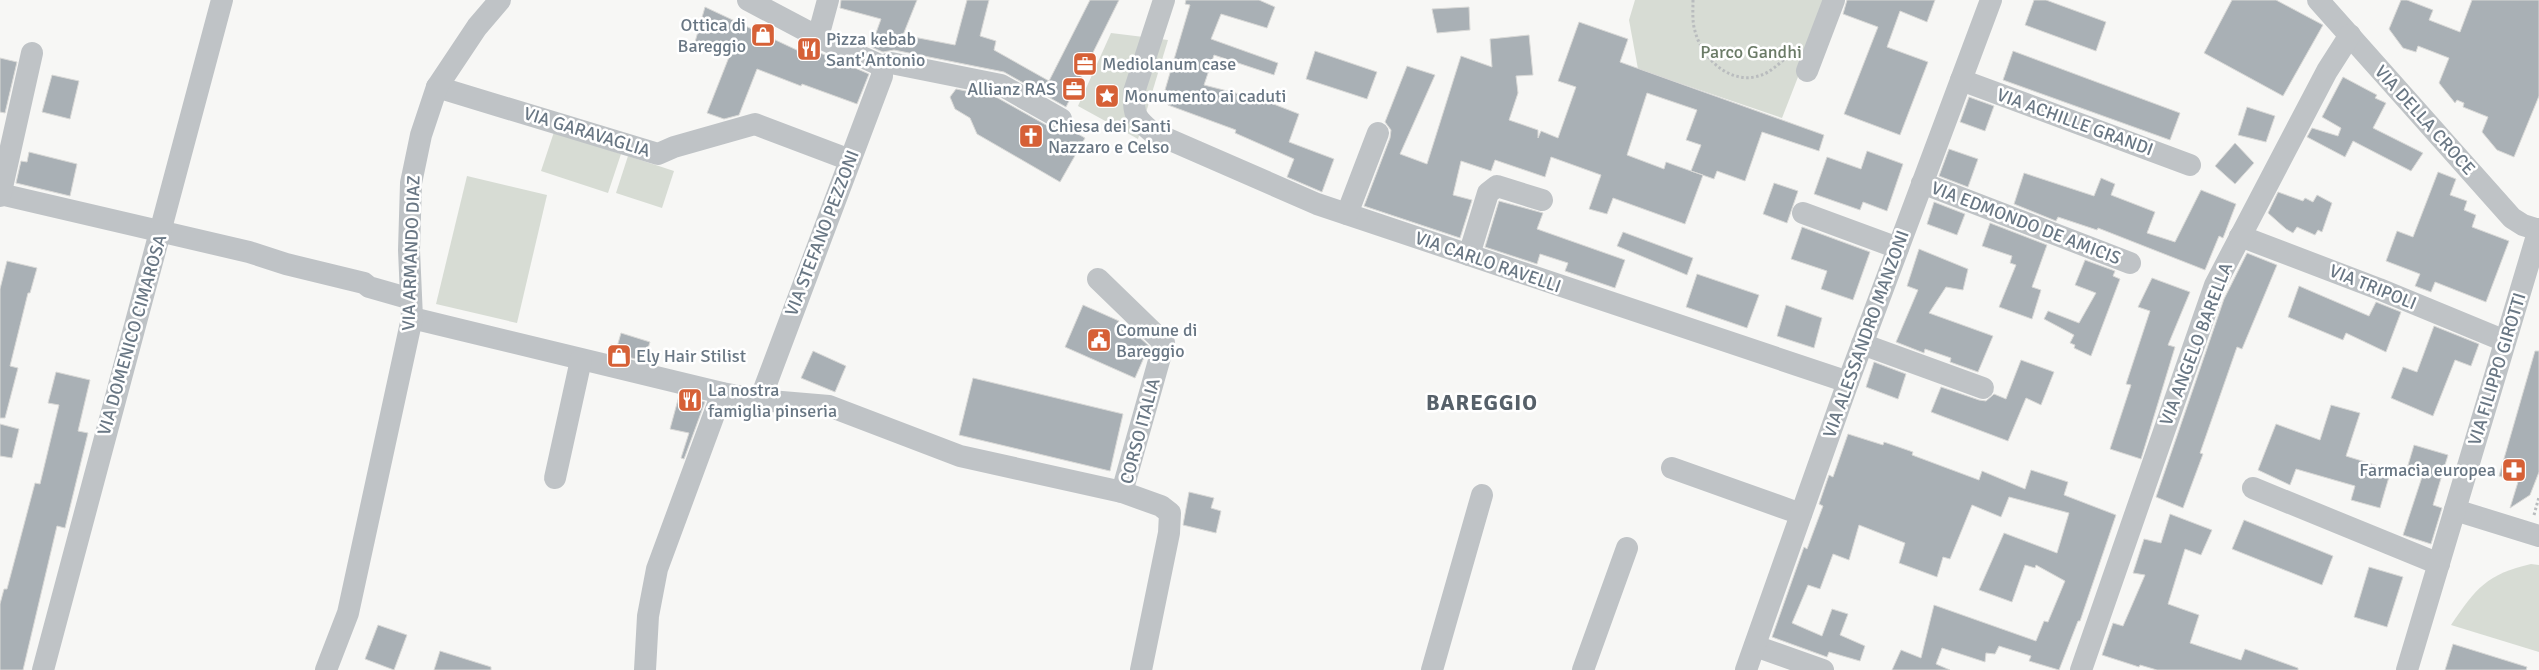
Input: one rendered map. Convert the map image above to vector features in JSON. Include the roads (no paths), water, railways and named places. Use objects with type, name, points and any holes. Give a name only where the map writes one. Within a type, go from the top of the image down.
[{"type":"street","name":"VIA DOMENICO CIMAROSA","points":[[43,670],[103,439],[161,231],[222,0]]},
{"type":"street","name":"VIA ARMANDO DIAZ","points":[[330,669],[348,614],[412,308],[409,250],[411,183],[421,135],[437,87],[477,27],[500,0]]},
{"type":"street","points":[[748,0],[818,37],[882,66],[891,63],[1001,85],[1061,119]]},
{"type":"street","points":[[818,37],[828,0]]},
{"type":"street","name":"VIA CARLO RAVELLI","points":[[1164,0],[1134,92],[1130,121],[1317,204],[1848,382]]},
{"type":"street","points":[[1807,72],[1834,0]]},
{"type":"street","name":"VIA ALESSANDRO MANZONI","points":[[1746,670],[1848,382],[1991,0]]},
{"type":"street","name":"VIA DELLA CROCE","points":[[2318,0],[2512,218],[2523,225],[2539,229]]},
{"type":"street","name":"VIA ANGELO BARELLA","points":[[2082,670],[2211,295],[2327,71],[2350,36]]},
{"type":"street","points":[[32,53],[0,194],[250,252],[286,264],[364,283],[412,308],[582,360],[722,393],[760,400],[829,406],[960,456],[1122,492]]},
{"type":"street","name":"VIA STEFANO PEZZONI","points":[[760,400],[882,76],[882,66]]},
{"type":"street","name":"VIA ACHILLE GRANDI","points":[[1960,80],[2190,164]]},
{"type":"street","name":"VIA GARAVAGLIA","points":[[437,87],[658,154],[674,147],[755,124],[850,160]]},
{"type":"street","points":[[1346,214],[1378,133]]},
{"type":"street","name":"VIA EDMONDO DE AMICIS","points":[[1922,183],[2130,263]]},
{"type":"street","points":[[1469,255],[1488,193],[1492,188],[1497,186],[1542,200]]},
{"type":"street","points":[[1803,213],[1898,248]]},
{"type":"street","name":"VIA FILIPPO GIROTTI","points":[[2407,670],[2539,229]]},
{"type":"street","name":"VIA TRIPOLI","points":[[2240,236],[2380,289],[2505,341]]},
{"type":"street","name":"CORSO ITALIA","points":[[1098,279],[1164,343],[1122,492],[1161,506],[1170,513],[1169,534],[1140,670]]},
{"type":"street","points":[[1862,344],[1983,388]]},
{"type":"street","points":[[555,478],[582,360]]},
{"type":"street","points":[[645,670],[651,589],[722,393]]},
{"type":"street","points":[[1672,468],[1801,514]]},
{"type":"street","points":[[2253,488],[2439,564]]},
{"type":"street","points":[[1432,670],[1482,495]]},
{"type":"street","points":[[2455,510],[2539,536]]},
{"type":"street","points":[[1583,670],[1628,548]]},
{"type":"street","points":[[1755,646],[1823,670]]},
{"type":"place","name":"Ottica di Bareggio","points":[[763,35]]},
{"type":"place","name":"Pizza kebab Sant'Antonio","points":[[809,49]]},
{"type":"place","name":"Mediolanum case","points":[[1085,64]]},
{"type":"place","name":"Allianz RAS","points":[[1074,89]]},
{"type":"place","name":"Monumento ai caduti","points":[[1107,96]]},
{"type":"place","name":"Chiesa dei Santi Nazzaro e Celso","points":[[1031,136]]},
{"type":"place","name":"Comune di Bareggio","points":[[1099,340]]},
{"type":"place","name":"Ely Hair Stilist","points":[[619,356]]},
{"type":"place","name":"La nostra famiglia pinseria","points":[[690,400]]},
{"type":"place","name":"Farmacia europea","points":[[2514,470]]},
{"type":"district","name":"BAREGGIO","points":[[1482,402]]},
{"type":"park label","name":"Parco Gandhi","points":[[1751,52]]}]
